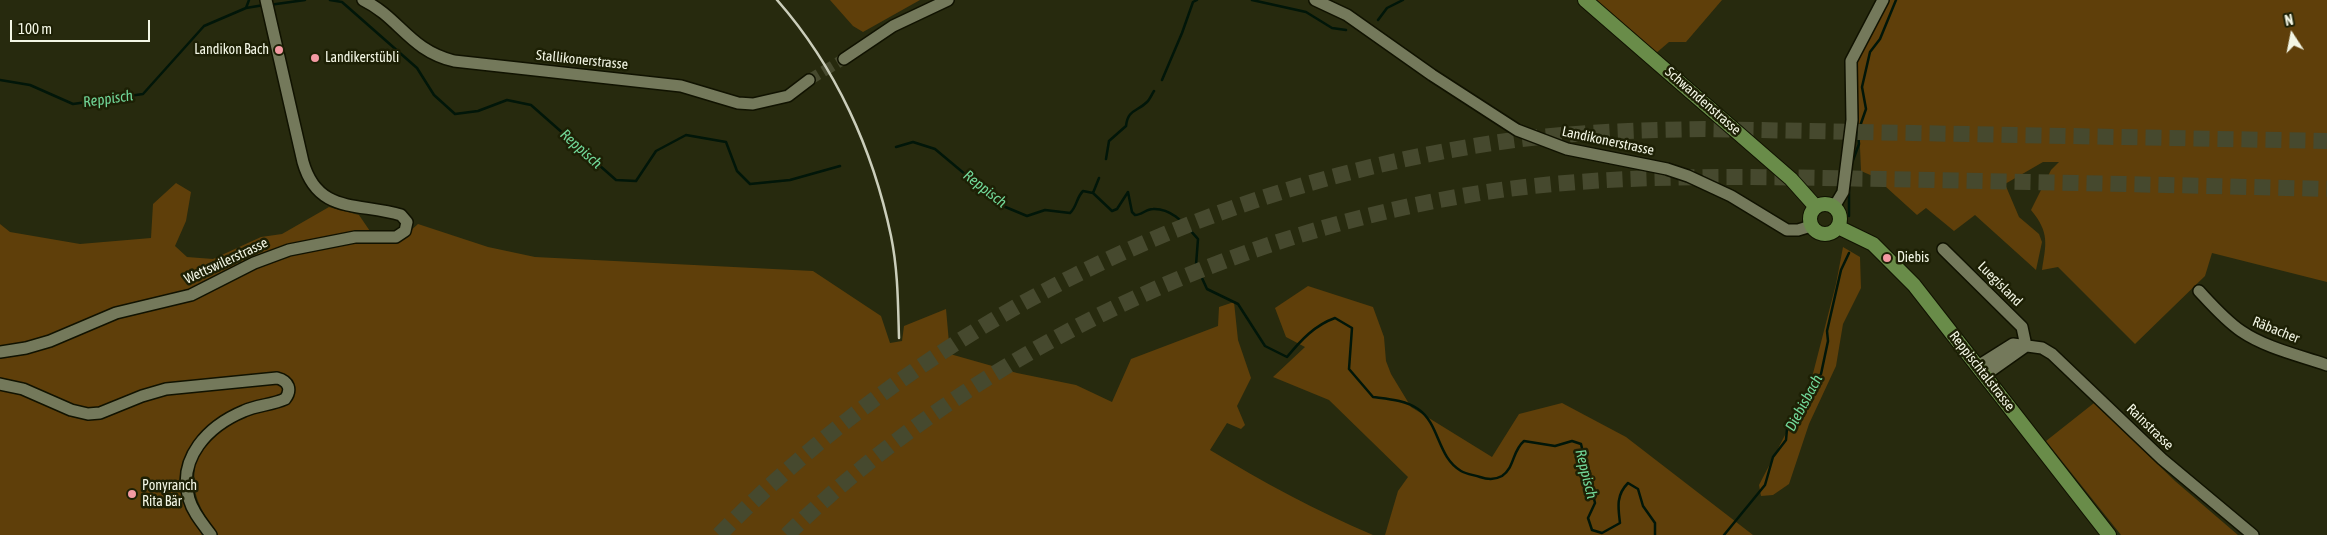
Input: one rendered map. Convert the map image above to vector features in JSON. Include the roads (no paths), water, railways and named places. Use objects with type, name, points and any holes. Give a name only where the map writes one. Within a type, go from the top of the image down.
[{"type":"main road","name":"Schwandenstrasse","points":[[1585,0],[1791,179],[1816,207]]},
{"type":"main road","points":[[1827,204],[1834,207],[1839,214],[1838,227],[1833,232],[1826,234],[1817,232],[1812,226],[1811,214],[1816,207],[1827,204]]},
{"type":"main road","name":"Reppischtalstrasse","points":[[1838,227],[1860,236],[1887,258],[1914,285],[2109,535]]},
{"type":"street","name":"Stallikonerstrasse","points":[[363,0],[375,6],[424,50],[434,56],[454,61],[681,86],[738,103],[753,104],[788,96],[808,80]]},
{"type":"street","points":[[844,59],[893,26],[948,0]]},
{"type":"street","name":"Landikonerstrasse","points":[[1315,0],[1347,15],[1432,75],[1516,130],[1567,150],[1667,169],[1688,176],[1731,196],[1787,230],[1798,230],[1812,226]]},
{"type":"street","points":[[1834,207],[1843,192],[1852,120],[1851,61],[1883,0]]},
{"type":"street","name":"Wettswilerstrasse","points":[[0,352],[26,348],[50,341],[116,313],[191,295],[254,263],[289,250],[355,238],[396,236],[405,231],[407,222],[402,215],[332,200],[318,192],[310,182],[303,162],[267,6]]},
{"type":"street","name":"Luegisland","points":[[1943,249],[2022,328],[2026,346]]},
{"type":"street","name":"Räbacher","points":[[2199,291],[2240,331],[2263,343],[2327,365]]},
{"type":"street","name":"Rainstrasse","points":[[1982,371],[2013,344],[2042,348],[2052,354],[2162,459],[2253,535]]},
{"type":"street","points":[[1982,371],[2026,346]]},
{"type":"street","points":[[0,384],[23,389],[71,410],[88,414],[100,413],[142,396],[166,389],[277,378],[286,382],[289,390],[285,399],[245,410],[221,424],[198,444],[188,465],[186,483],[189,500],[195,512],[212,535]]},
{"type":"waterway","name":"Reppisch","points":[[246,8],[249,0]]},
{"type":"waterway","name":"Reppisch","points":[[269,5],[305,0]]},
{"type":"waterway","name":"Reppisch","points":[[330,0],[342,2],[417,68],[434,95],[455,114],[478,111],[507,100],[531,105],[616,180],[636,181],[656,151],[686,135],[726,142],[737,171],[750,184],[790,180],[840,166]]},
{"type":"waterway","points":[[1162,80],[1193,2],[1197,0]]},
{"type":"waterway","points":[[1252,0],[1306,12],[1332,28],[1346,30]]},
{"type":"waterway","points":[[1378,20],[1387,8],[1403,0]]},
{"type":"waterway","name":"Diebisbach","points":[[1852,163],[1859,144],[1858,132],[1866,109],[1862,87],[1870,52],[1880,39],[1896,0]]},
{"type":"waterway","name":"Reppisch","points":[[0,80],[30,85],[73,104],[143,94],[204,26],[246,8],[264,5]]},
{"type":"waterway","points":[[1106,159],[1109,141],[1126,126],[1129,116],[1147,102],[1154,91]]},
{"type":"waterway","name":"Reppisch","points":[[896,147],[913,142],[935,149],[1003,206],[1027,216],[1045,210],[1070,213],[1083,191],[1093,193],[1112,211],[1117,209],[1128,192],[1132,212],[1135,215],[1151,209],[1167,211],[1184,224],[1198,239],[1196,265],[1207,289],[1238,304],[1265,346],[1287,357],[1309,334],[1335,318],[1352,328],[1349,369],[1373,397],[1396,400],[1408,404],[1425,415],[1431,423],[1447,458],[1461,471],[1485,478],[1496,478],[1506,472],[1512,464],[1517,449],[1524,441],[1555,446],[1572,441],[1581,444],[1595,503],[1588,518],[1592,530],[1602,533],[1620,523],[1618,506],[1621,492],[1628,483],[1638,489],[1643,506],[1655,523],[1655,535]]},
{"type":"waterway","points":[[1093,193],[1099,178]]},
{"type":"waterway","name":"Diebisbach","points":[[1849,183],[1849,216]]},
{"type":"waterway","name":"Diebisbach","points":[[1724,535],[1765,485],[1773,457],[1786,440],[1787,429],[1798,418],[1800,407],[1809,393],[1809,387],[1821,374],[1828,341],[1827,331],[1841,270],[1849,253]]},
{"type":"tunnel","points":[[809,80],[844,59]]},
{"type":"tunnel","points":[[719,535],[801,458],[890,388],[983,326],[1080,273],[1182,227],[1288,190],[1396,161],[1507,141],[1556,135],[1680,129],[2327,141]]},
{"type":"tunnel","points":[[787,535],[862,468],[943,407],[1029,353],[1120,305],[1214,265],[1311,232],[1409,206],[1508,189],[1555,184],[1602,180],[1696,177],[1790,177],[2327,189]]},
{"type":"railway","points":[[777,0],[817,53],[834,81],[863,141],[874,172],[891,236],[897,287],[899,338]]},
{"type":"place","name":"Landikon Bach","points":[[279,50]]},
{"type":"place","name":"Landikerstübli","points":[[315,58]]},
{"type":"place","name":"Diebis","points":[[1887,258]]},
{"type":"place","name":"Ponyranch Rita Bär","points":[[132,494]]}]
